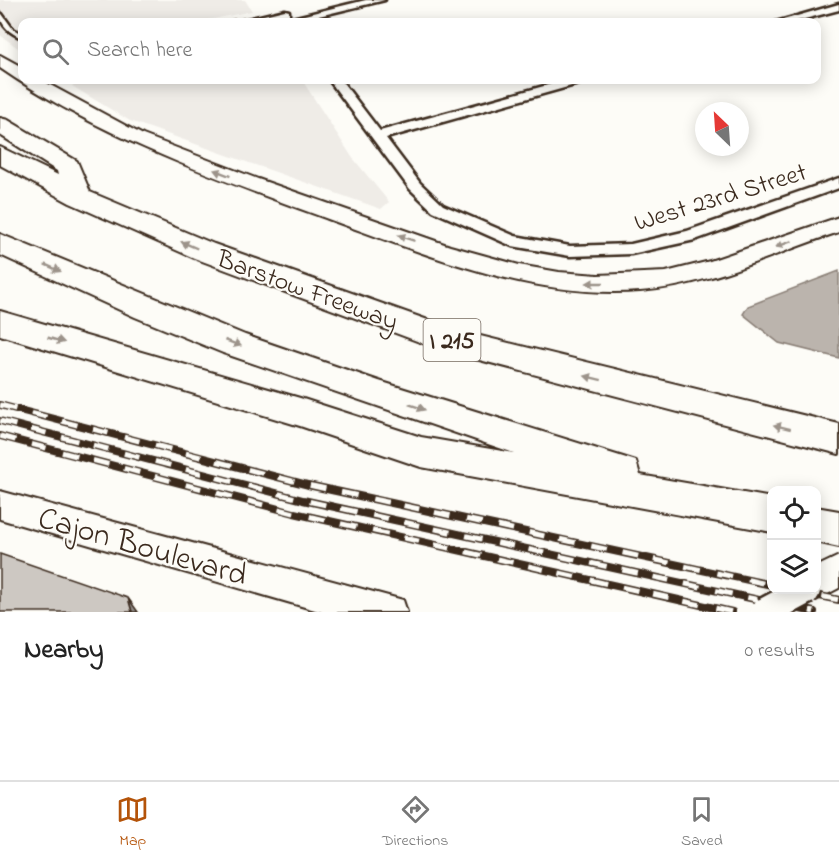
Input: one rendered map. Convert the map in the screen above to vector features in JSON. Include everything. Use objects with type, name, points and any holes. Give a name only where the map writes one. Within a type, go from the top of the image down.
[{"type":"highway","points":[[0,125],[68,167],[79,197]]},
{"type":"highway","name":"Barstow Freeway","points":[[0,155],[79,197],[204,251],[452,340],[782,427],[839,439]]},
{"type":"highway","points":[[0,244],[105,292],[232,343],[442,416],[760,513]]},
{"type":"highway","points":[[0,323],[300,412],[421,452],[760,513]]},
{"type":"highway","points":[[821,525],[839,529]]},
{"type":"main road","points":[[0,60],[18,72]]},
{"type":"main road","points":[[36,84],[78,110],[166,151],[359,222],[512,273],[577,283],[640,284],[727,266],[839,224]]},
{"type":"main road","name":"Cajon Boulevard","points":[[0,505],[325,597],[391,612]]},
{"type":"main road","points":[[821,581],[839,571]]},
{"type":"main road","points":[[765,612],[799,594]]},
{"type":"street","points":[[276,0],[289,18],[380,0]]},
{"type":"street","points":[[796,18],[839,6]]},
{"type":"street","name":"West 23rd Street","points":[[338,84],[415,186],[438,208],[512,241],[570,251],[631,249],[690,236],[839,183]]},
{"type":"street","points":[[377,136],[564,84]]},
{"type":"lane","points":[[0,15],[11,30],[18,34]]},
{"type":"shaded area","points":[[0,0],[245,0],[252,11],[218,18],[18,18],[18,48],[0,35]]},
{"type":"shaded area","points":[[76,84],[305,84],[352,157],[389,202],[381,209],[130,121],[72,86]]},
{"type":"shaded area","points":[[839,271],[839,358],[779,343],[743,314],[748,306]]},
{"type":"building","points":[[0,554],[128,598],[132,612],[0,612]]},
{"type":"railway","points":[[0,405],[308,485],[767,584]]},
{"type":"railway","points":[[0,421],[303,500],[814,612]]},
{"type":"railway","points":[[0,436],[294,513],[732,612]]},
{"type":"railway","points":[[810,594],[839,600]]}]
